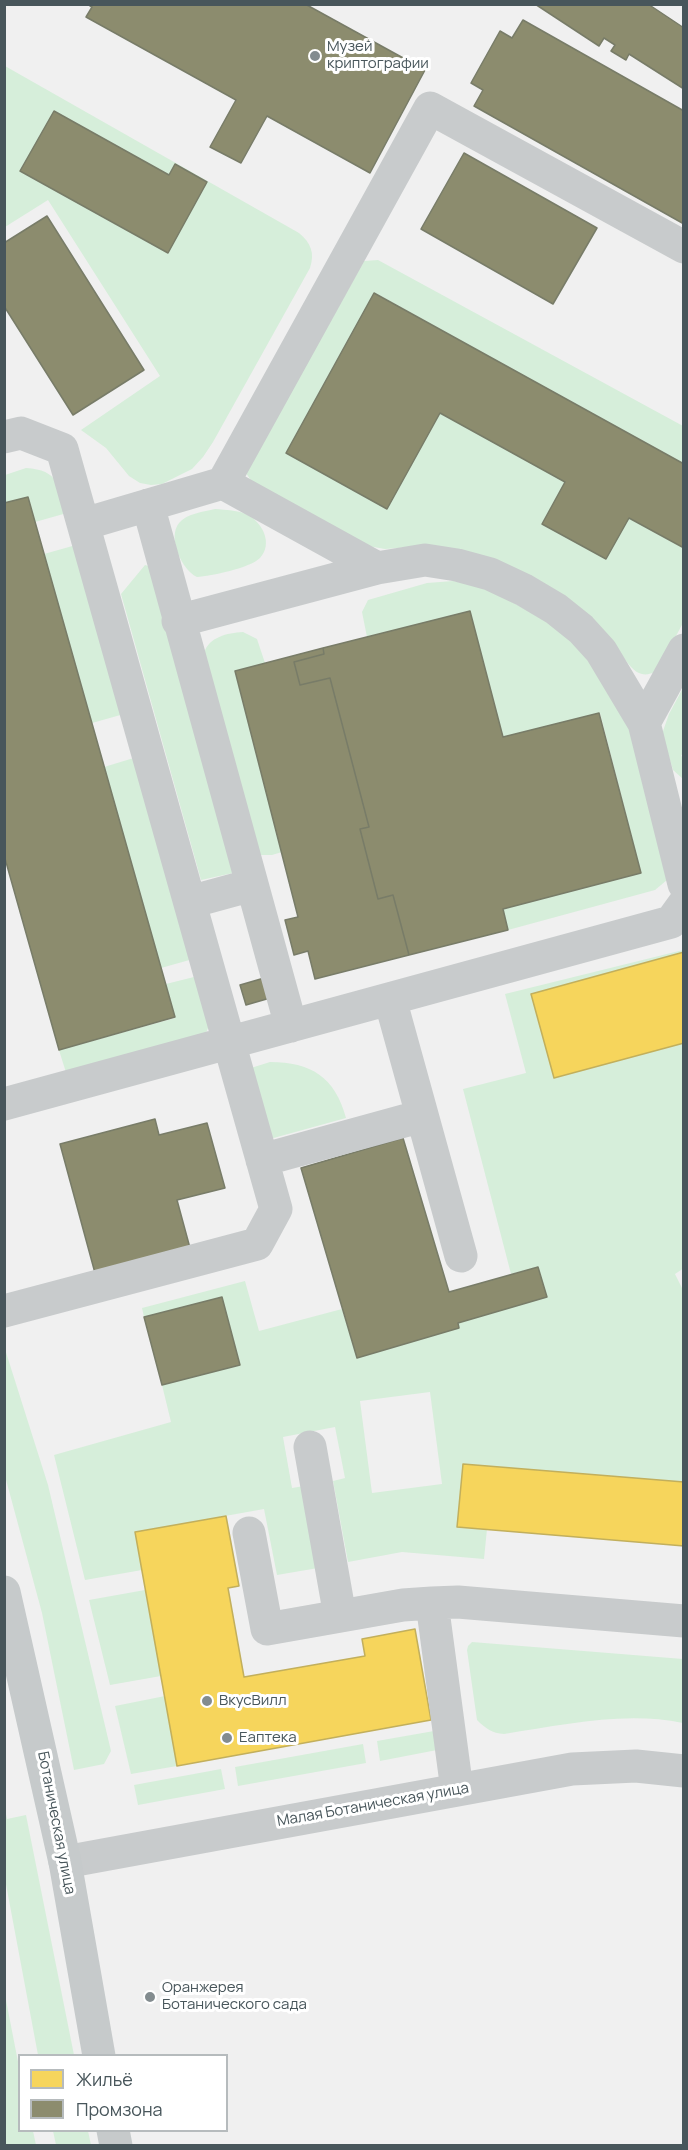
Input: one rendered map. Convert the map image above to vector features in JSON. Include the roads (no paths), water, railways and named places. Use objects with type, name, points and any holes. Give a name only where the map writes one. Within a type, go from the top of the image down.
[{"type":"main road","name":"Ботаническая улица","points":[[4,1592],[65,1862],[99,2054]]},
{"type":"street","points":[[84,524],[223,483],[430,108],[684,248]]},
{"type":"street","points":[[4,437],[21,433],[62,449],[276,1209],[257,1244],[4,1311]]},
{"type":"street","points":[[223,483],[377,568]]},
{"type":"street","points":[[148,505],[291,1026]]},
{"type":"street","points":[[178,621],[377,568],[425,560],[457,565],[490,574],[524,590],[556,609],[588,636],[601,651],[644,723],[674,806],[684,884]]},
{"type":"street","points":[[644,723],[684,650]]},
{"type":"street","points":[[190,902],[252,885]]},
{"type":"street","points":[[4,1104],[671,922],[684,904]]},
{"type":"street","points":[[390,999],[461,1256]]},
{"type":"street","points":[[262,1160],[422,1116]]},
{"type":"street","points":[[310,1447],[340,1616]]},
{"type":"street","points":[[249,1533],[267,1629],[403,1605],[459,1602],[684,1621]]},
{"type":"street","points":[[432,1603],[457,1790]]},
{"type":"street","name":"Малая Ботаническая улица","points":[[65,1862],[572,1769],[636,1766],[684,1771]]},
{"type":"place","name":"Музей криптографии","points":[[315,56]]},
{"type":"place","name":"ВкусВилл","points":[[207,1701]]},
{"type":"place","name":"Еаптека","points":[[227,1738]]},
{"type":"place","name":"Оранжерея Ботанического сада","points":[[150,1997]]}]
